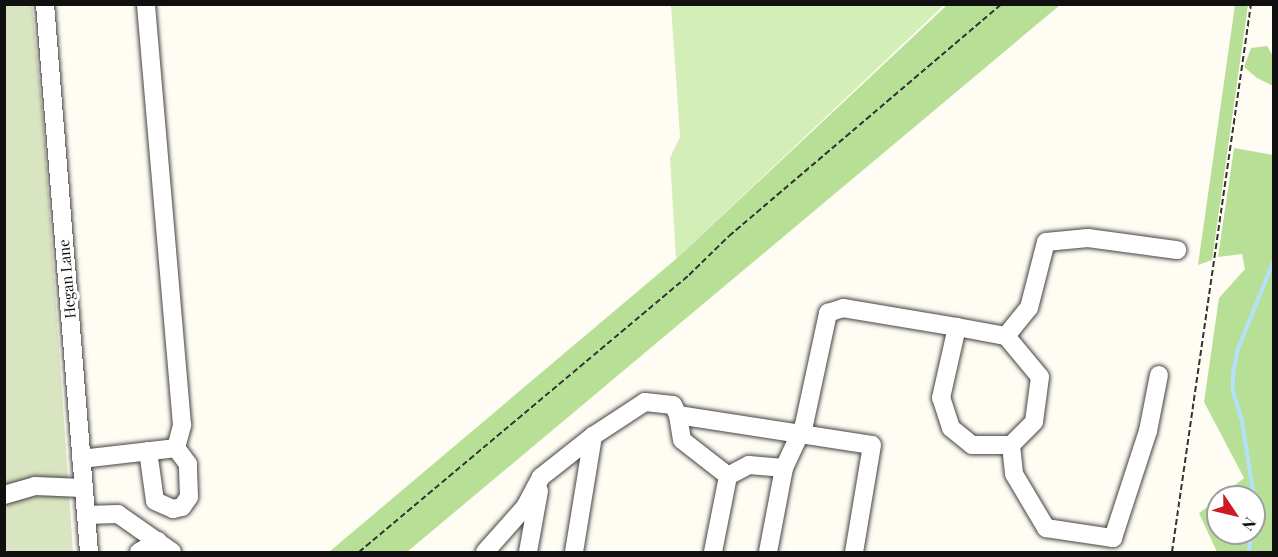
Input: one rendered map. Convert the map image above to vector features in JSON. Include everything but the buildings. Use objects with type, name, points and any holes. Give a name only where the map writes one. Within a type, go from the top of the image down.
[{"type":"street","points":[[146,4],[182,425],[176,448]]},
{"type":"street","name":"Hegan Lane","points":[[50,5],[89,552]]},
{"type":"street","points":[[1006,336],[1029,308],[1046,242],[1088,238],[1177,250]]},
{"type":"street","points":[[768,552],[784,468],[800,434],[828,313],[843,308],[957,327],[1006,336],[1040,377],[1034,422],[1011,445],[972,445],[951,428],[941,398],[957,327]]},
{"type":"street","points":[[1011,445],[1014,474],[1046,528],[1113,538],[1148,431],[1159,375]]},
{"type":"street","points":[[485,552],[525,507],[542,477],[593,436],[645,402],[674,405],[682,440],[728,476]]},
{"type":"street","points":[[678,415],[872,445],[854,552]]},
{"type":"street","points":[[574,552],[593,436]]},
{"type":"street","points":[[81,459],[176,448]]},
{"type":"street","points":[[148,451],[155,501],[173,509],[182,507],[189,497],[188,464],[176,448]]},
{"type":"street","points":[[728,476],[749,465],[784,468]]},
{"type":"street","points":[[713,552],[728,476]]},
{"type":"street","points":[[528,552],[542,477]]},
{"type":"street","points":[[4,495],[35,486],[83,488]]},
{"type":"street","points":[[86,515],[118,514],[165,547]]},
{"type":"street","points":[[140,552],[165,547]]},
{"type":"path","points":[[358,552],[679,282],[729,236],[1002,4]]},
{"type":"path","points":[[1172,552],[1251,4]]},
{"type":"green space","points":[[671,4],[944,5],[676,259],[670,158],[680,137]]},
{"type":"green space","points":[[4,5],[32,5],[44,132],[73,552],[5,552]]},
{"type":"green space","points":[[947,5],[1060,5],[407,552],[329,552],[676,259]]},
{"type":"green space","points":[[1235,5],[1248,5],[1212,260],[1198,265]]},
{"type":"green space","points":[[1267,46],[1273,56],[1273,86],[1257,78],[1244,67],[1251,48]]},
{"type":"green space","points":[[1234,148],[1273,155],[1273,552],[1217,552],[1214,545],[1266,545],[1266,485],[1235,485],[1244,478],[1204,402],[1219,298],[1245,269],[1242,254],[1218,257]]},
{"type":"green space","points":[[1206,508],[1206,528],[1199,513]]},
{"type":"waterway","points":[[1252,485],[1242,421],[1233,392],[1233,374],[1238,349],[1274,260]]},
{"type":"waterway","points":[[1249,552],[1250,545]]}]
